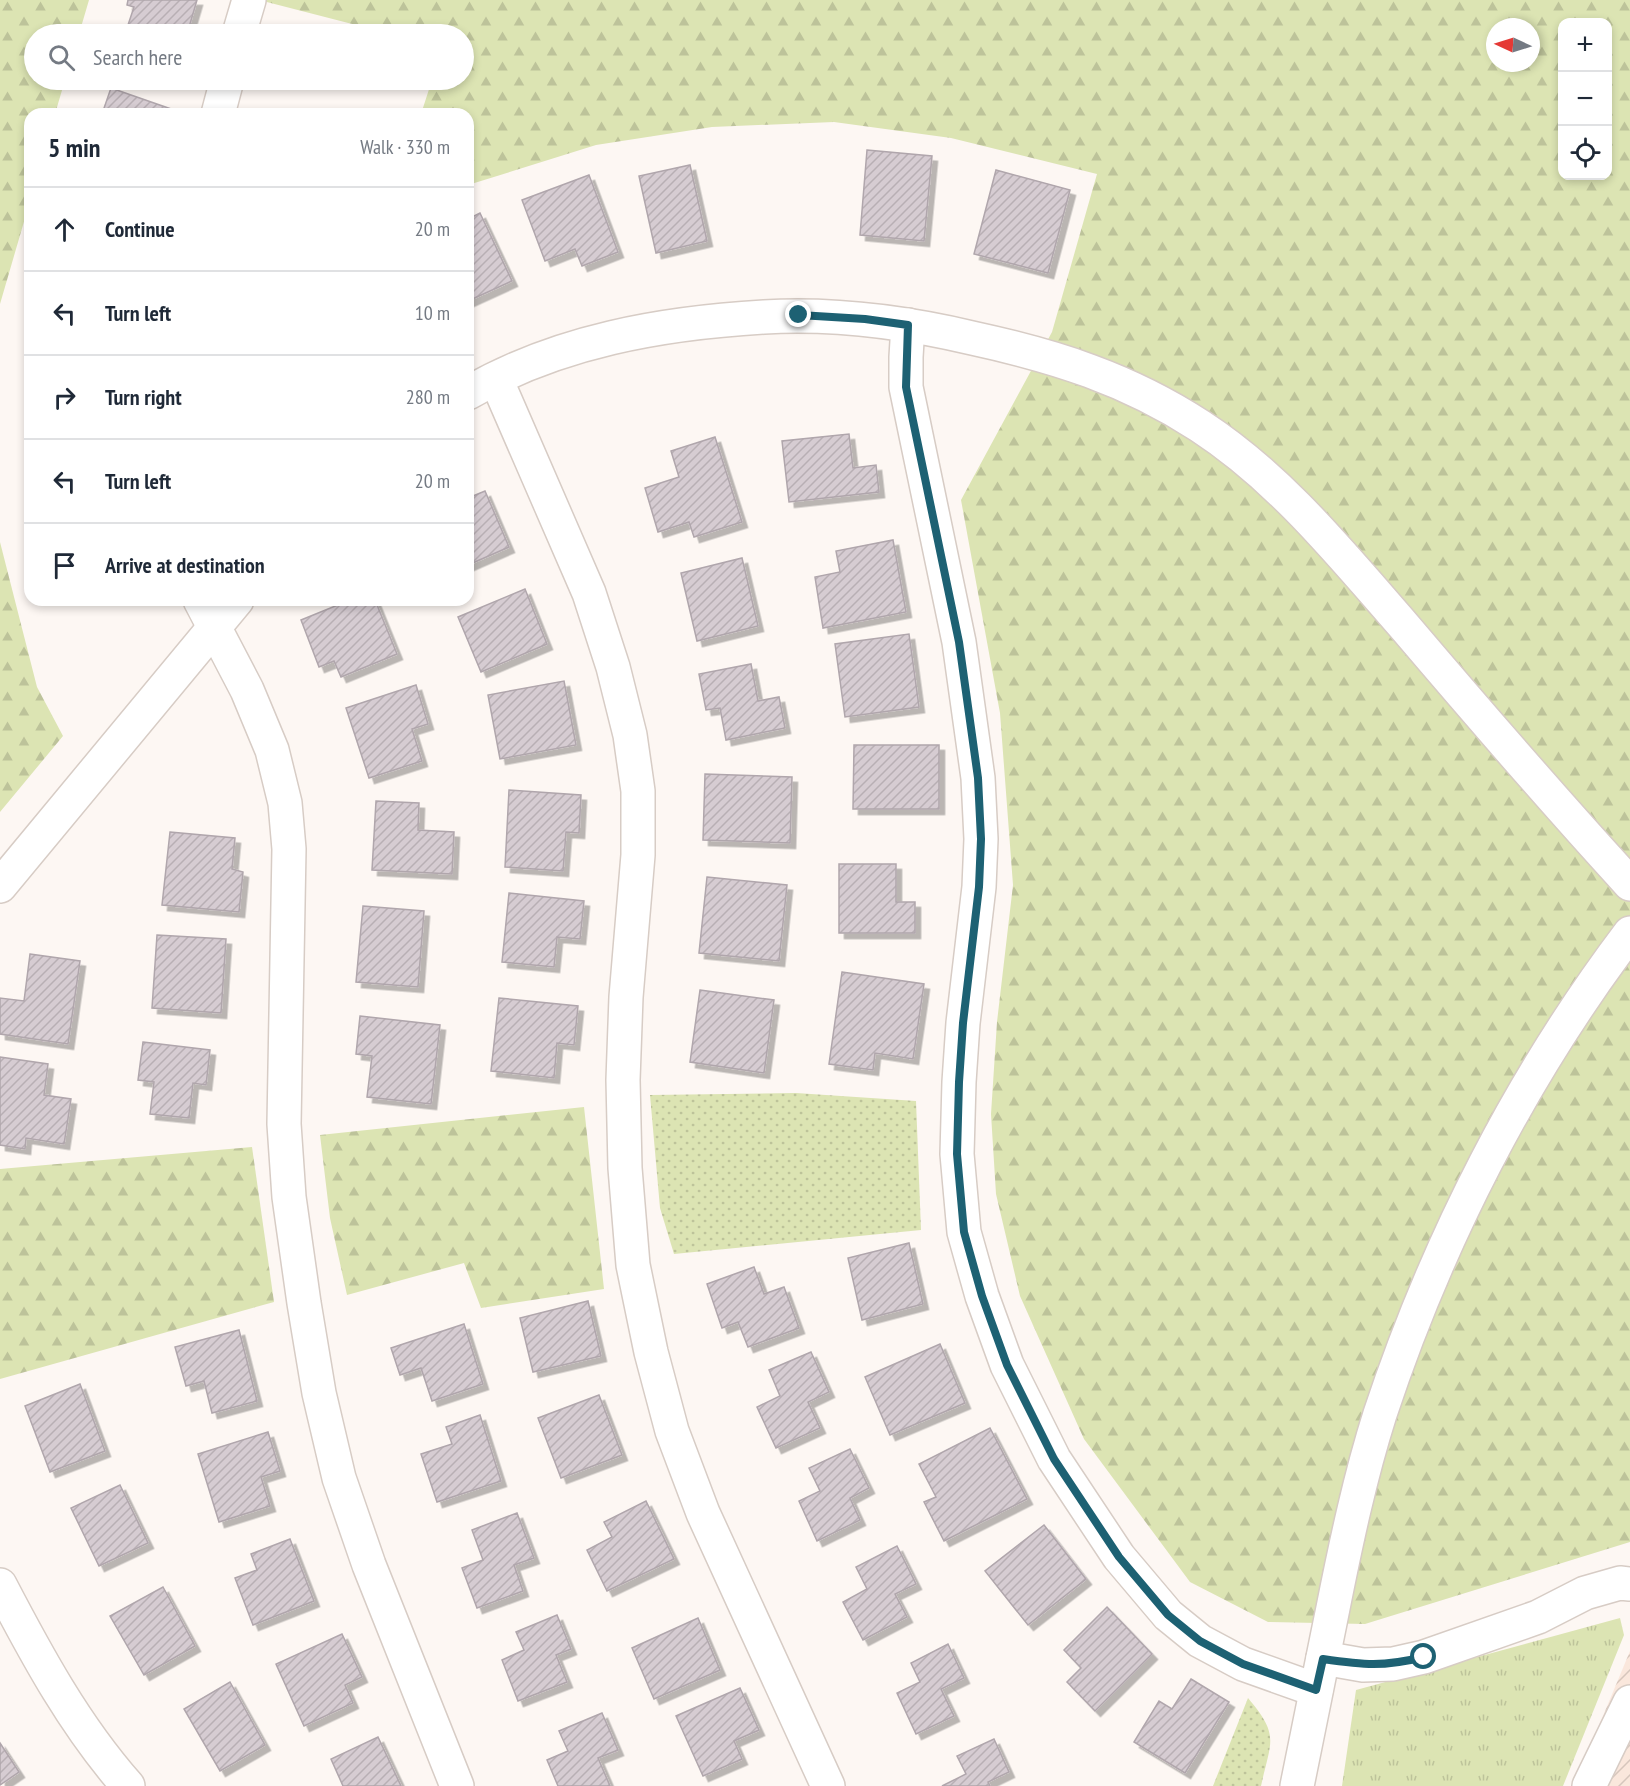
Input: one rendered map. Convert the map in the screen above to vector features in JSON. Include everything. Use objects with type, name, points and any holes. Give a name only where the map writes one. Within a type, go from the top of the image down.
[{"type":"street","points":[[242,24],[249,0]]},
{"type":"street","points":[[220,108],[224,90]]},
{"type":"street","points":[[828,1786],[703,1513],[672,1431],[651,1352],[633,1265],[625,1168],[623,1080],[638,855],[638,791],[630,735],[613,667],[589,593],[482,386],[542,359],[602,340],[661,327],[728,319],[799,315],[865,319],[989,341],[1071,363],[1137,390],[1200,426],[1248,461],[1314,523],[1630,884]]},
{"type":"street","points":[[908,325],[906,387],[959,642],[978,778],[981,839],[979,887],[963,1023],[957,1154],[964,1232],[982,1296],[1007,1365],[1054,1459],[1119,1557],[1168,1615],[1200,1641],[1243,1664],[1316,1690]]},
{"type":"street","points":[[0,886],[207,614],[224,606]]},
{"type":"street","points":[[207,614],[247,690],[272,750],[285,802],[289,858],[284,1124],[290,1197],[319,1394],[339,1478],[369,1565],[458,1786]]},
{"type":"street","points":[[1297,1786],[1351,1518],[1380,1414],[1414,1324],[1456,1221],[1515,1108],[1558,1037],[1630,933]]},
{"type":"street","points":[[1323,1659],[1363,1665],[1393,1664],[1538,1617],[1585,1593],[1620,1583],[1630,1584]]},
{"type":"street","points":[[0,1585],[29,1641],[84,1732],[128,1786]]},
{"type":"street","points":[[1589,1786],[1630,1702]]},
{"type":"shaded area","points":[[1630,1651],[1630,1786],[1574,1786]]},
{"type":"green space","points":[[0,0],[89,0],[82,24],[24,24],[24,90],[62,90],[57,108],[24,108],[24,222],[0,304]]},
{"type":"green space","points":[[259,0],[1630,0],[1630,1542],[1365,1624],[1268,1622],[1190,1582],[1084,1439],[1020,1296],[996,1194],[991,1114],[997,1022],[1013,885],[1000,713],[961,500],[1052,332],[1097,174],[951,138],[834,122],[712,127],[596,145],[474,183],[474,108],[423,108],[429,90],[474,90],[474,24],[352,24]]},
{"type":"green space","points":[[0,542],[37,687],[63,736],[0,812]]},
{"type":"green space","points":[[796,1093],[916,1101],[921,1230],[674,1254],[660,1208],[650,1095]]},
{"type":"green space","points":[[584,1107],[604,1289],[481,1308],[464,1263],[347,1295],[330,1218],[320,1135]]},
{"type":"green space","points":[[252,1147],[274,1302],[0,1379],[0,1169]]},
{"type":"green space","points":[[1620,1618],[1624,1635],[1563,1786],[1342,1786],[1356,1690]]},
{"type":"green space","points":[[1248,1698],[1269,1730],[1270,1748],[1261,1786],[1213,1786]]},
{"type":"building","points":[[128,0],[197,0],[190,24],[128,24],[134,7],[127,5]]},
{"type":"building","points":[[110,90],[117,90],[168,108],[104,108]]},
{"type":"building","points":[[867,150],[932,156],[924,241],[860,235]]},
{"type":"building","points":[[690,165],[707,241],[656,253],[639,176]]},
{"type":"building","points":[[996,170],[1070,190],[1048,273],[974,254]]},
{"type":"building","points":[[589,175],[618,252],[582,266],[575,249],[545,261],[522,200]]},
{"type":"building","points":[[480,213],[512,281],[474,298],[474,216]]},
{"type":"building","points":[[849,434],[853,468],[876,465],[879,492],[789,502],[782,441]]},
{"type":"building","points":[[715,437],[742,522],[694,537],[689,522],[658,532],[645,488],[679,477],[671,451]]},
{"type":"building","points":[[485,491],[509,547],[474,562],[474,496]]},
{"type":"building","points":[[893,540],[906,612],[823,628],[815,577],[840,572],[836,551]]},
{"type":"building","points":[[742,558],[758,626],[697,641],[681,573]]},
{"type":"building","points":[[525,589],[547,644],[481,672],[458,617]]},
{"type":"building","points":[[335,606],[377,606],[397,654],[341,677],[334,661],[319,667],[301,620]]},
{"type":"building","points":[[909,634],[919,707],[845,717],[835,644]]},
{"type":"building","points":[[751,664],[758,701],[779,697],[785,728],[726,740],[720,708],[706,710],[699,674]]},
{"type":"building","points":[[564,681],[576,745],[500,759],[488,695]]},
{"type":"building","points":[[416,685],[428,724],[412,729],[422,761],[369,778],[346,708]]},
{"type":"building","points":[[854,745],[939,745],[939,809],[853,809]]},
{"type":"building","points":[[705,774],[792,777],[790,843],[703,840]]},
{"type":"building","points":[[509,790],[581,795],[579,833],[566,832],[563,871],[505,867]]},
{"type":"building","points":[[376,801],[419,803],[418,830],[454,832],[452,874],[372,870]]},
{"type":"building","points":[[170,832],[235,838],[232,869],[243,872],[239,912],[162,905]]},
{"type":"building","points":[[839,864],[896,864],[896,902],[915,902],[915,933],[839,933]]},
{"type":"building","points":[[707,877],[787,885],[779,961],[699,953]]},
{"type":"building","points":[[509,893],[584,901],[580,939],[557,937],[554,967],[502,962]]},
{"type":"building","points":[[363,906],[424,911],[418,987],[356,982]]},
{"type":"building","points":[[157,935],[226,939],[221,1013],[152,1008]]},
{"type":"building","points":[[30,954],[80,961],[68,1044],[0,1034],[0,998],[24,1001]]},
{"type":"building","points":[[842,972],[924,984],[913,1059],[875,1053],[873,1070],[829,1064]]},
{"type":"building","points":[[700,990],[774,1000],[764,1073],[690,1062]]},
{"type":"building","points":[[499,998],[578,1006],[574,1045],[557,1043],[554,1078],[491,1071]]},
{"type":"building","points":[[360,1016],[440,1025],[431,1104],[367,1097],[372,1056],[356,1054]]},
{"type":"building","points":[[143,1042],[210,1050],[206,1085],[193,1083],[189,1118],[150,1114],[154,1082],[138,1080]]},
{"type":"building","points":[[0,1057],[48,1064],[44,1095],[71,1099],[64,1144],[26,1138],[25,1149],[0,1145]]},
{"type":"building","points":[[909,1243],[923,1304],[862,1320],[848,1258]]},
{"type":"building","points":[[754,1267],[764,1294],[784,1287],[799,1328],[748,1347],[738,1322],[722,1328],[707,1284]]},
{"type":"building","points":[[588,1301],[601,1356],[533,1372],[520,1318]]},
{"type":"building","points":[[464,1324],[483,1384],[432,1401],[421,1368],[400,1375],[391,1348]]},
{"type":"building","points":[[239,1330],[257,1401],[212,1413],[204,1381],[186,1386],[175,1347]]},
{"type":"building","points":[[940,1344],[965,1403],[890,1435],[865,1377]]},
{"type":"building","points":[[811,1352],[829,1392],[808,1402],[820,1428],[776,1448],[757,1407],[780,1396],[769,1370]]},
{"type":"building","points":[[80,1384],[105,1451],[50,1472],[25,1406]]},
{"type":"building","points":[[599,1395],[622,1455],[561,1478],[538,1418]]},
{"type":"building","points":[[480,1415],[501,1481],[437,1502],[421,1454],[452,1444],[446,1427]]},
{"type":"building","points":[[990,1428],[1027,1499],[944,1541],[924,1502],[936,1497],[919,1464]]},
{"type":"building","points":[[268,1432],[280,1471],[261,1477],[270,1506],[219,1522],[198,1454]]},
{"type":"building","points":[[850,1449],[869,1488],[850,1498],[860,1520],[817,1541],[799,1501],[820,1491],[809,1468]]},
{"type":"building","points":[[120,1485],[148,1543],[99,1566],[71,1508]]},
{"type":"building","points":[[646,1501],[674,1559],[607,1591],[587,1550],[612,1537],[604,1522]]},
{"type":"building","points":[[517,1513],[534,1558],[514,1565],[523,1591],[477,1608],[462,1568],[483,1560],[472,1530]]},
{"type":"building","points":[[1044,1525],[1086,1579],[1028,1625],[985,1571]]},
{"type":"building","points":[[290,1539],[314,1601],[253,1625],[235,1578],[257,1570],[251,1554]]},
{"type":"building","points":[[897,1546],[916,1584],[895,1594],[907,1617],[863,1640],[843,1602],[867,1589],[856,1567]]},
{"type":"building","points":[[163,1587],[195,1646],[144,1675],[110,1616]]},
{"type":"building","points":[[1107,1607],[1152,1654],[1095,1711],[1067,1682],[1081,1668],[1064,1650]]},
{"type":"building","points":[[557,1615],[571,1649],[556,1655],[567,1682],[518,1701],[502,1660],[524,1650],[516,1632]]},
{"type":"building","points":[[698,1618],[720,1670],[654,1699],[632,1648]]},
{"type":"building","points":[[342,1634],[362,1677],[345,1685],[353,1703],[304,1726],[276,1664]]},
{"type":"building","points":[[948,1644],[964,1678],[941,1689],[954,1716],[916,1734],[897,1693],[920,1682],[911,1663]]},
{"type":"building","points":[[1191,1679],[1229,1702],[1185,1773],[1134,1742],[1159,1701],[1172,1709]]},
{"type":"building","points":[[230,1682],[265,1745],[220,1771],[184,1709]]},
{"type":"building","points":[[740,1688],[759,1730],[734,1741],[742,1759],[703,1776],[676,1716]]},
{"type":"building","points":[[602,1713],[618,1750],[598,1758],[610,1786],[558,1786],[547,1760],[568,1751],[559,1731]]},
{"type":"building","points":[[378,1737],[401,1786],[343,1786],[331,1759]]},
{"type":"building","points":[[994,1739],[1009,1772],[988,1782],[990,1786],[942,1786],[966,1774],[957,1756]]},
{"type":"building","points":[[0,1743],[19,1772],[0,1785]]},
{"type":"route","points":[[799,315],[865,319],[908,325],[906,387],[959,642],[978,778],[981,839],[979,887],[963,1023],[959,1082],[957,1154],[964,1232],[982,1296],[1007,1365],[1054,1459],[1119,1557],[1168,1615],[1200,1641],[1243,1664],[1316,1690],[1323,1659],[1363,1665],[1393,1664],[1424,1657]]}]
